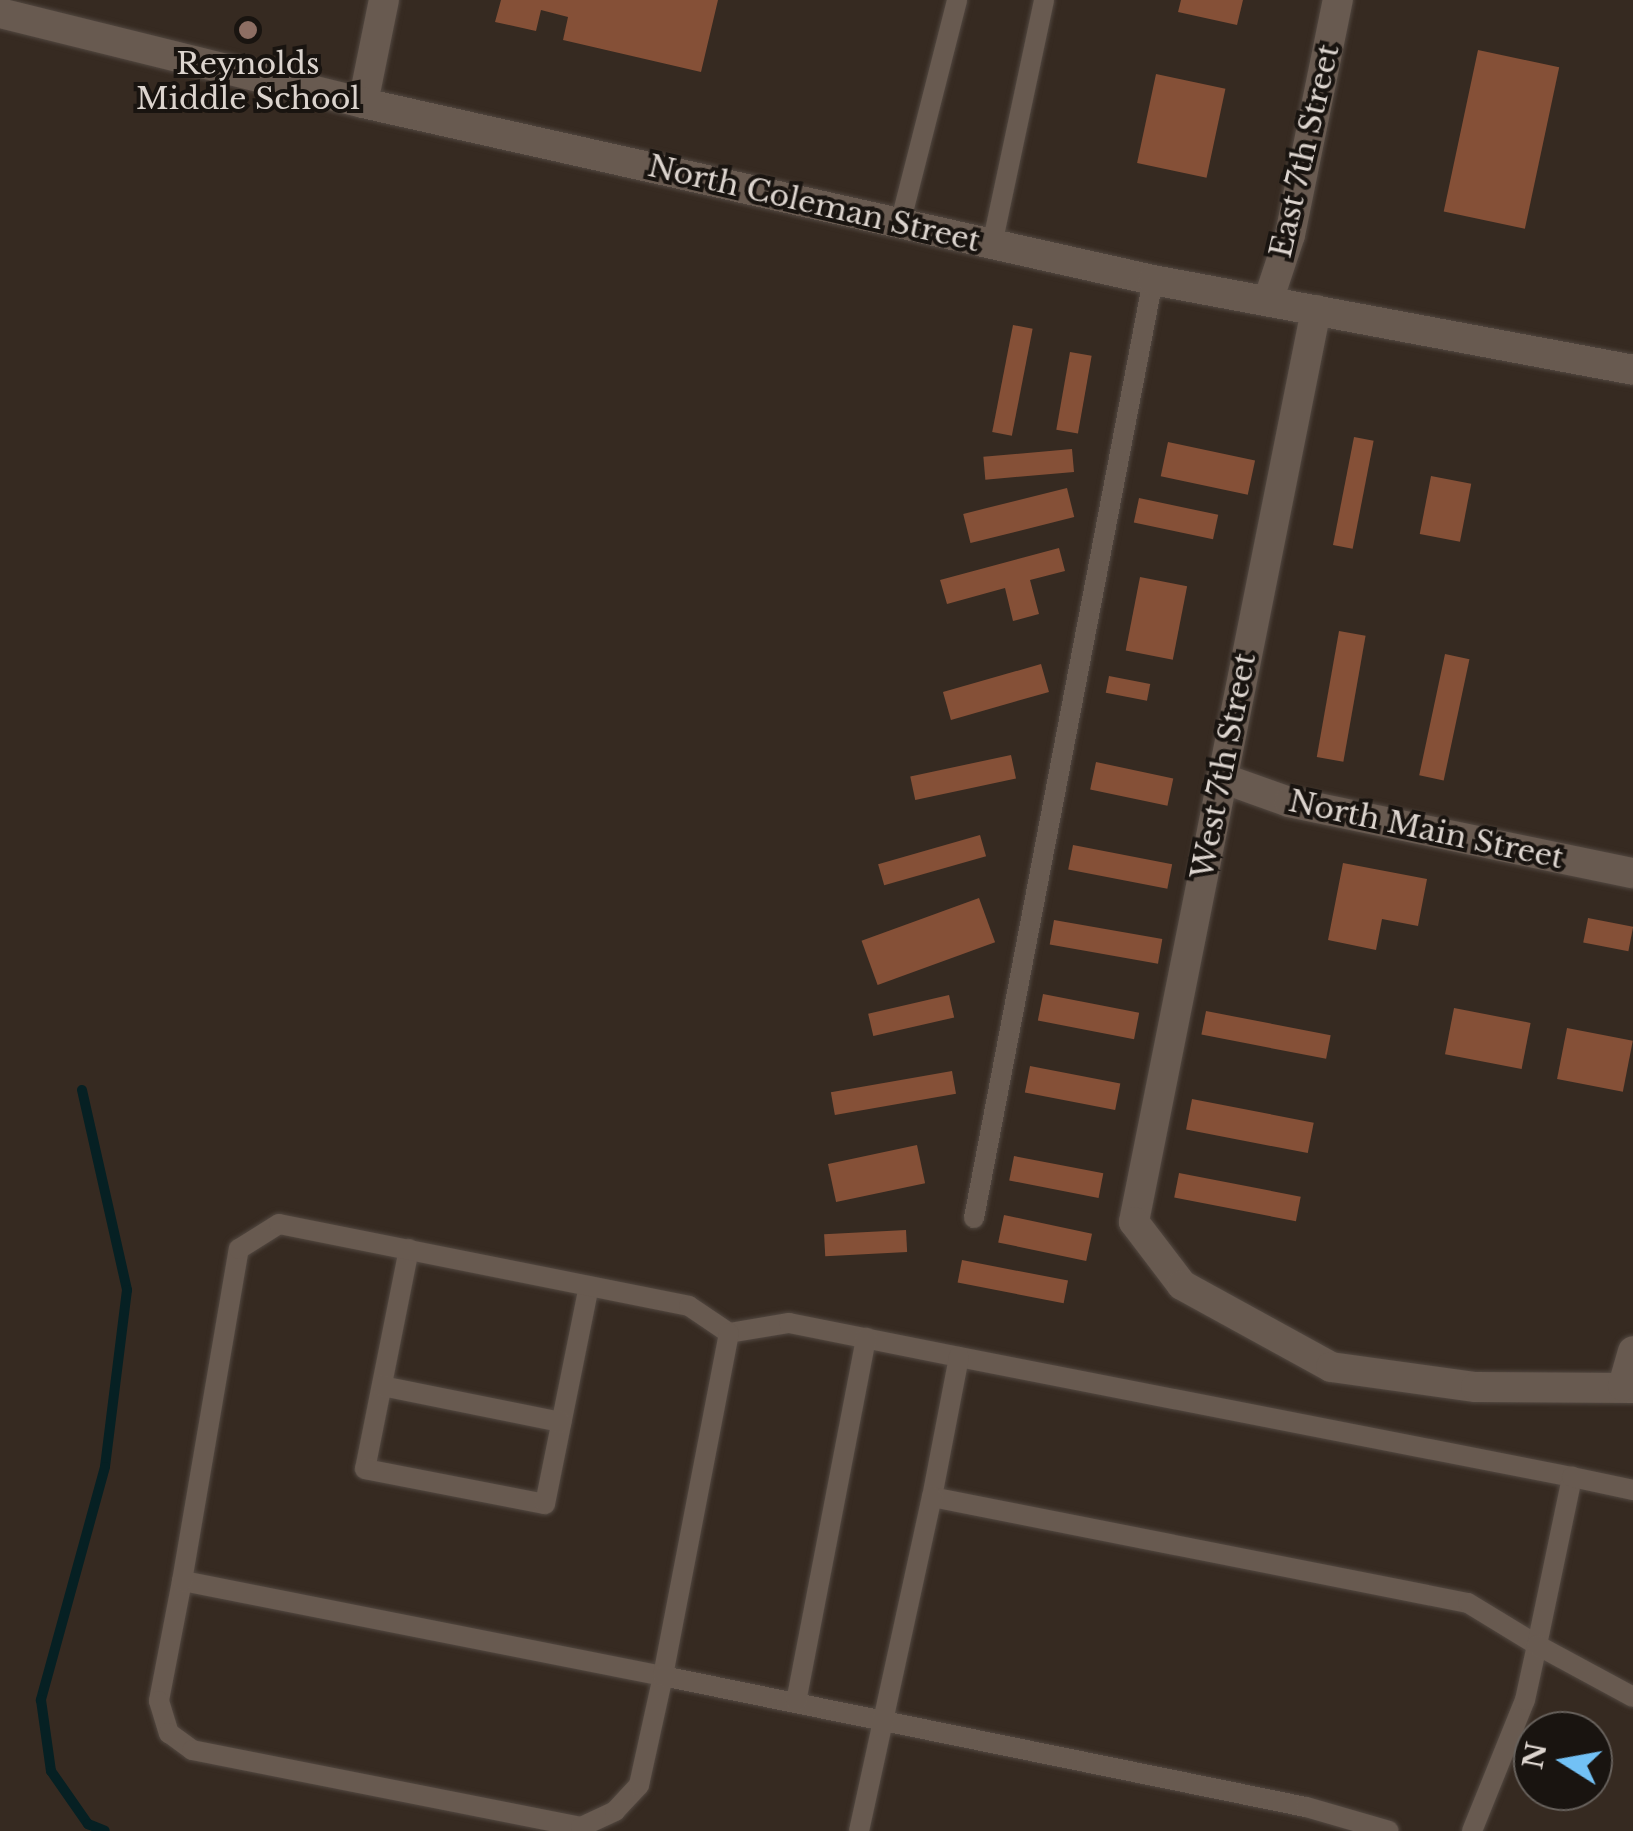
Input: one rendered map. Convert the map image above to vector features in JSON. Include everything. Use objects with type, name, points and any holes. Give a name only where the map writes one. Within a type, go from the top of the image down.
[{"type":"street","points":[[364,103],[384,0]]},
{"type":"street","name":"East 7th Street","points":[[1268,301],[1298,204],[1338,0]]},
{"type":"street","name":"North Coleman Street","points":[[0,13],[364,103],[1153,280],[1633,370]]},
{"type":"street","name":"West 7th Street","points":[[1316,310],[1134,1222],[1182,1284],[1330,1368],[1476,1387],[1628,1387]]},
{"type":"street","name":"North Main Street","points":[[1222,778],[1288,802],[1633,874]]},
{"type":"street","points":[[1628,1387],[1633,1350]]},
{"type":"lane","points":[[900,224],[957,0]]},
{"type":"lane","points":[[992,244],[1044,0]]},
{"type":"lane","points":[[974,1218],[1153,280]]},
{"type":"lane","points":[[729,1333],[638,1785],[615,1811],[581,1827],[192,1750],[169,1733],[159,1701],[239,1249],[279,1224],[689,1306],[729,1333],[789,1323],[1633,1490]]},
{"type":"lane","points":[[409,1250],[366,1468],[545,1504],[588,1286]]},
{"type":"lane","points":[[796,1702],[866,1338]]},
{"type":"lane","points":[[859,1831],[887,1721],[959,1357]]},
{"type":"lane","points":[[382,1386],[561,1422]]},
{"type":"lane","points":[[1472,1831],[1525,1700],[1572,1477]]},
{"type":"lane","points":[[932,1497],[1468,1603],[1633,1698]]},
{"type":"lane","points":[[182,1580],[1306,1806],[1389,1831]]},
{"type":"building","points":[[501,0],[718,0],[701,72],[563,40],[568,17],[541,10],[536,31],[495,22]]},
{"type":"building","points":[[1181,0],[1243,0],[1237,25],[1178,12]]},
{"type":"building","points":[[1478,50],[1559,67],[1525,229],[1444,211]]},
{"type":"building","points":[[1156,74],[1225,89],[1207,178],[1137,163]]},
{"type":"building","points":[[1013,325],[1033,329],[1012,436],[992,432]]},
{"type":"building","points":[[1070,352],[1092,356],[1078,434],[1056,430]]},
{"type":"building","points":[[1354,437],[1374,441],[1353,549],[1333,545]]},
{"type":"building","points":[[1168,442],[1255,461],[1248,495],[1161,476]]},
{"type":"building","points":[[1072,449],[1074,472],[985,480],[983,457]]},
{"type":"building","points":[[1431,476],[1471,484],[1460,542],[1420,534]]},
{"type":"building","points":[[1067,488],[1074,517],[970,543],[963,514]]},
{"type":"building","points":[[1139,498],[1218,515],[1213,539],[1134,522]]},
{"type":"building","points":[[1059,548],[1065,571],[1030,580],[1039,614],[1013,621],[1005,588],[947,604],[940,580]]},
{"type":"building","points":[[1140,577],[1187,586],[1173,660],[1126,651]]},
{"type":"building","points":[[1339,631],[1366,636],[1343,762],[1317,757]]},
{"type":"building","points":[[1445,654],[1469,659],[1444,780],[1419,775]]},
{"type":"building","points":[[1041,664],[1049,692],[951,720],[943,692]]},
{"type":"building","points":[[1109,676],[1150,684],[1147,701],[1106,693]]},
{"type":"building","points":[[1011,755],[1016,778],[915,800],[910,776]]},
{"type":"building","points":[[1096,762],[1173,778],[1167,806],[1090,789]]},
{"type":"building","points":[[980,835],[986,856],[884,885],[878,864]]},
{"type":"building","points":[[1073,845],[1172,864],[1167,889],[1068,870]]},
{"type":"building","points":[[1343,863],[1427,879],[1418,926],[1382,919],[1376,950],[1328,940]]},
{"type":"building","points":[[979,898],[995,942],[878,985],[862,941]]},
{"type":"building","points":[[1588,918],[1633,927],[1628,951],[1583,943]]},
{"type":"building","points":[[1054,920],[1162,939],[1158,964],[1050,945]]},
{"type":"building","points":[[1043,994],[1139,1013],[1134,1039],[1038,1021]]},
{"type":"building","points":[[949,995],[954,1017],[873,1036],[868,1014]]},
{"type":"building","points":[[1454,1008],[1531,1023],[1522,1069],[1445,1054]]},
{"type":"building","points":[[1206,1011],[1331,1035],[1326,1059],[1201,1035]]},
{"type":"building","points":[[1567,1028],[1633,1041],[1623,1092],[1557,1079]]},
{"type":"building","points":[[1030,1066],[1120,1084],[1115,1110],[1025,1093]]},
{"type":"building","points":[[952,1071],[956,1094],[835,1115],[831,1092]]},
{"type":"building","points":[[1192,1099],[1314,1123],[1308,1153],[1186,1129]]},
{"type":"building","points":[[917,1145],[925,1183],[836,1202],[828,1164]]},
{"type":"building","points":[[1014,1156],[1103,1173],[1099,1198],[1009,1181]]},
{"type":"building","points":[[1179,1173],[1301,1197],[1296,1221],[1174,1198]]},
{"type":"building","points":[[1004,1215],[1092,1234],[1086,1261],[998,1242]]},
{"type":"building","points":[[906,1230],[907,1252],[825,1256],[824,1234]]},
{"type":"building","points":[[962,1260],[1068,1281],[1064,1303],[958,1283]]},
{"type":"waterway","points":[[82,1090],[127,1290],[105,1467],[41,1700],[51,1771],[88,1824],[105,1831]]},
{"type":"place","name":"Reynolds Middle School","points":[[248,30]]}]
